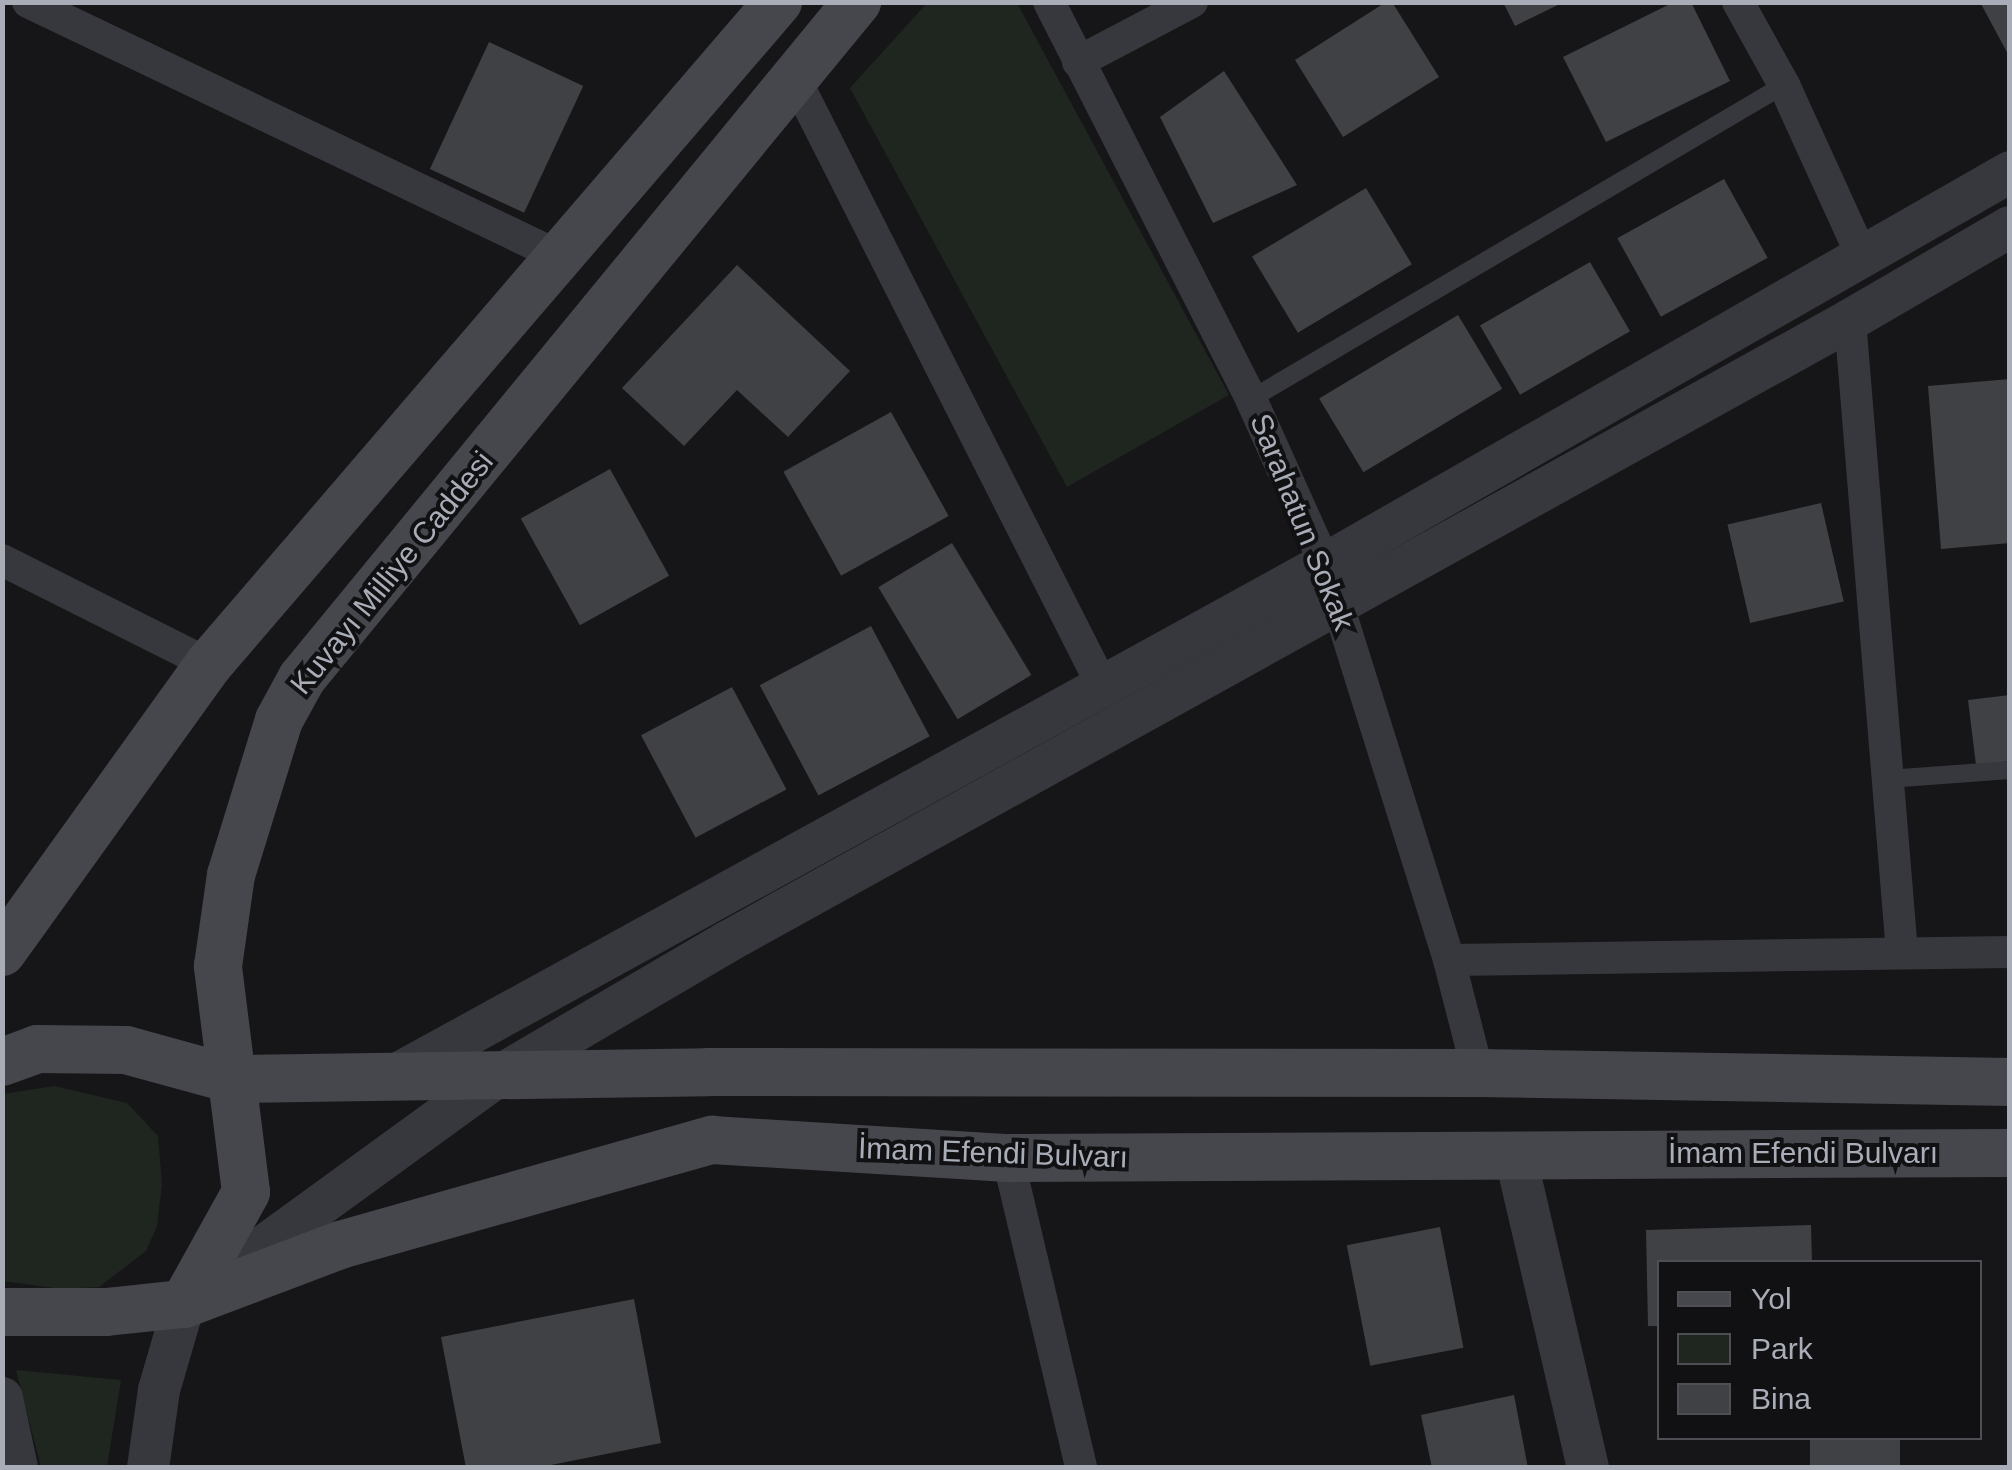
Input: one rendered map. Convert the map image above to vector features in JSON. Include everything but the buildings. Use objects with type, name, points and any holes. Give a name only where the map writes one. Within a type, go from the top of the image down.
[{"type":"main road","name":"Kuvayı Milliye Caddesi","points":[[184,1304],[246,1192],[218,966],[231,875],[278,720],[302,678],[857,2]]},
{"type":"main road","points":[[2,952],[209,664],[775,4]]},
{"type":"main road","points":[[2,1062],[37,1049],[126,1050],[232,1080],[708,1072],[1478,1072],[2010,1082]]},
{"type":"main road","name":"İmam Efendi Bulvarı","points":[[2,1312],[106,1312],[184,1304],[340,1245],[712,1140],[1008,1158],[2010,1152]]},
{"type":"street","points":[[28,2],[561,257]]},
{"type":"street","name":"Sarahatun Sokak","points":[[1049,2],[1251,399],[1332,584],[1449,960],[1478,1072]]},
{"type":"street","points":[[1078,62],[1192,2]]},
{"type":"street","points":[[1738,2],[1784,85],[1862,256]]},
{"type":"street","points":[[795,79],[1102,684]]},
{"type":"street","points":[[148,1468],[159,1390],[184,1304],[497,1077],[1332,584],[1862,256],[2010,172]]},
{"type":"street","points":[[390,1078],[1102,684],[1332,584],[1850,320],[2010,227]]},
{"type":"street","points":[[1850,320],[1902,952]]},
{"type":"street","points":[[2,560],[209,664]]},
{"type":"street","points":[[1449,960],[2010,952]]},
{"type":"street","points":[[1515,1154],[1588,1468]]},
{"type":"street","points":[[1008,1158],[1081,1468]]},
{"type":"street","points":[[2,1398],[17,1468]]},
{"type":"lane","points":[[1251,399],[1784,85]]},
{"type":"lane","points":[[1888,779],[2010,770]]},
{"type":"green space","points":[[927,3],[1017,3],[1229,395],[1067,487],[850,88]]},
{"type":"green space","points":[[54,1086],[127,1103],[158,1136],[162,1184],[157,1226],[146,1251],[99,1287],[61,1289],[3,1281],[3,1094]]},
{"type":"green space","points":[[16,1370],[121,1380],[107,1467],[41,1467]]}]
